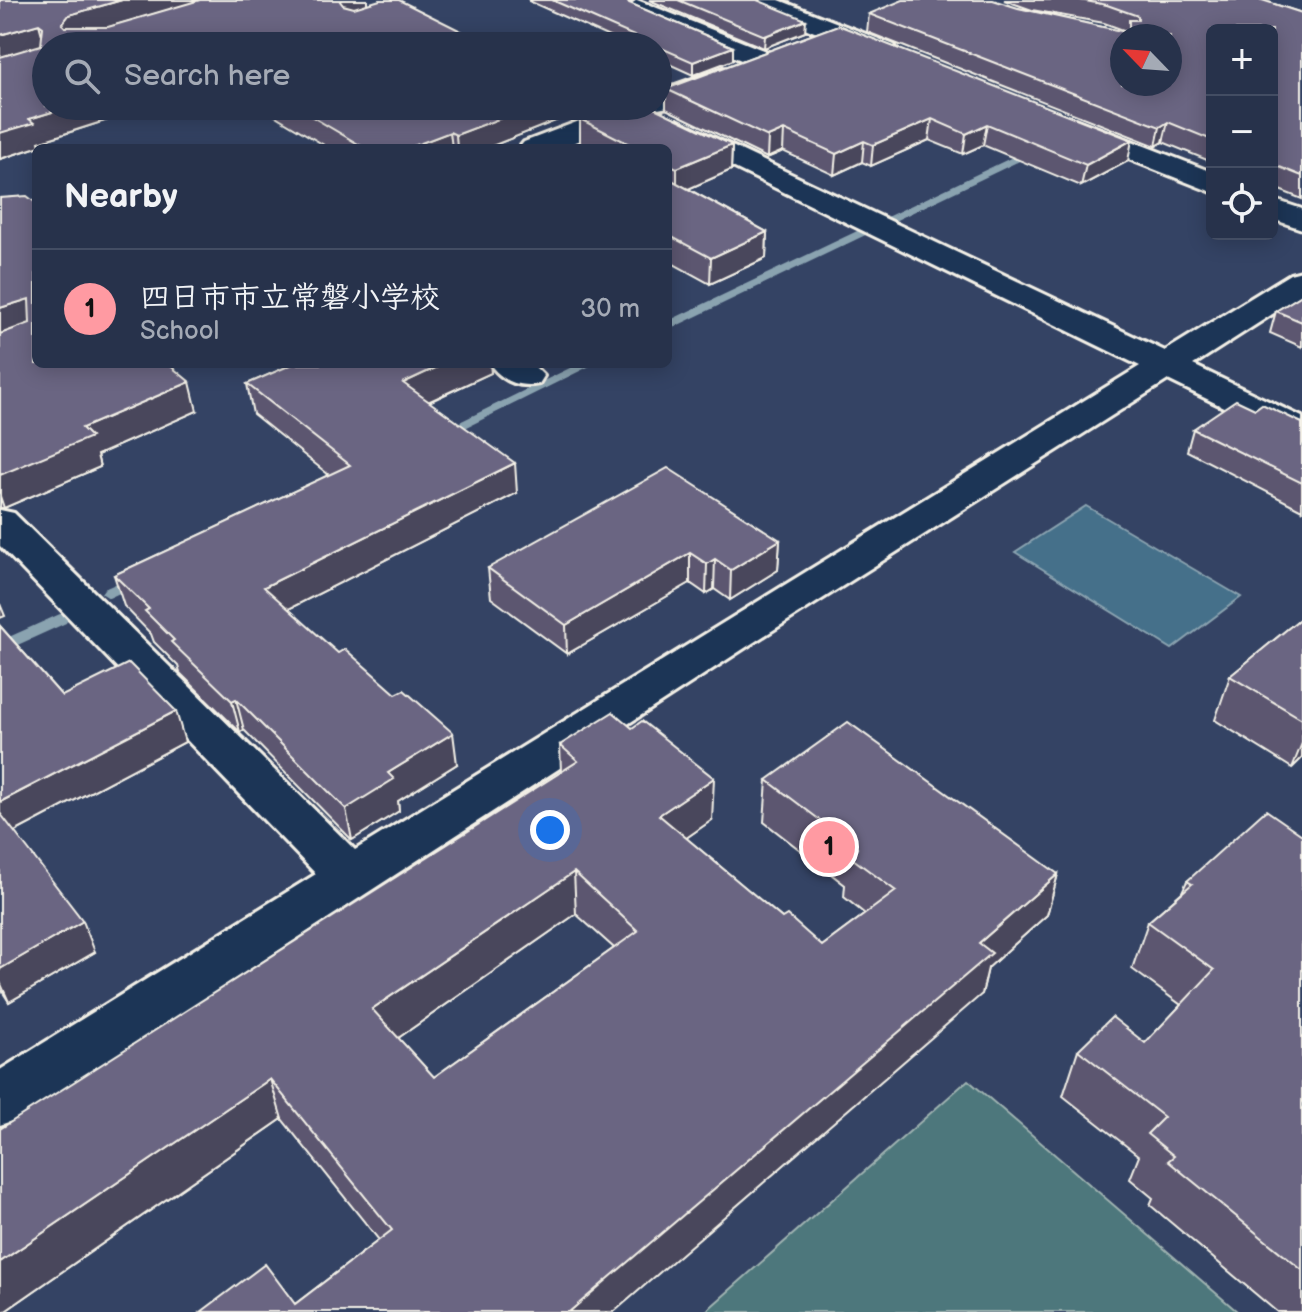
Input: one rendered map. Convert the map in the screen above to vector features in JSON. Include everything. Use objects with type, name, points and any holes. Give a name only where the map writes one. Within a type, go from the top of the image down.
[{"type":"street","points":[[757,0],[909,61]]},
{"type":"street","points":[[639,7],[764,60]]},
{"type":"street","points":[[672,94],[865,22]]},
{"type":"street","points":[[544,144],[603,120]]},
{"type":"street","points":[[661,120],[1302,431]]},
{"type":"street","points":[[1069,126],[1206,181]]},
{"type":"street","points":[[1278,210],[1302,220]]},
{"type":"street","points":[[0,1100],[1167,365],[1298,287]]},
{"type":"street","points":[[0,522],[352,879]]},
{"type":"green space","points":[[968,1080],[1238,1312],[705,1312]]},
{"type":"water","points":[[1086,506],[1241,597],[1172,649],[1015,552]]},
{"type":"building","points":[[0,0],[122,0],[69,15],[62,24],[65,27],[108,27],[200,0],[339,0],[343,5],[354,8],[380,0],[399,0],[463,32],[42,32],[43,27],[39,24],[0,35]]},
{"type":"building","points":[[552,0],[627,0],[733,47],[693,62],[672,53],[672,32],[625,32]]},
{"type":"building","points":[[678,0],[757,0],[806,20],[765,36]]},
{"type":"building","points":[[903,0],[993,0],[1110,29],[1110,96],[1182,96],[1182,24],[1129,24],[1129,20],[1138,20],[1138,16],[1080,0],[1262,0],[1302,13],[1302,176],[1278,166],[1278,24],[1206,24],[1206,138],[1168,122],[1160,127],[869,14]]},
{"type":"building","points":[[838,25],[1132,140],[1086,165],[987,124],[966,134],[932,119],[873,145],[864,141],[836,154],[784,130],[768,137],[672,92],[672,87]]},
{"type":"building","points":[[32,48],[32,118],[29,119],[34,123],[0,133],[0,57]]},
{"type":"building","points":[[672,116],[732,145],[677,168],[672,166],[672,144],[629,144],[582,120],[672,120]]},
{"type":"building","points":[[318,120],[496,120],[456,135],[450,132],[418,144],[358,144]]},
{"type":"building","points":[[672,180],[767,232],[711,258],[672,237]]},
{"type":"building","points":[[27,196],[32,200],[32,368],[173,368],[190,382],[82,428],[91,437],[0,475],[0,334],[30,323],[29,299],[0,308],[0,198]]},
{"type":"building","points":[[1302,295],[1302,322],[1276,311]]},
{"type":"building","points":[[284,368],[435,368],[403,383],[515,463],[264,587],[338,653],[345,649],[396,694],[404,690],[453,733],[388,773],[394,779],[346,809],[236,699],[232,701],[171,642],[174,640],[145,611],[149,609],[114,575],[350,465],[247,384]]},
{"type":"building","points":[[1236,400],[1255,409],[1262,404],[1302,423],[1302,483],[1193,429]]},
{"type":"building","points":[[668,468],[780,540],[731,570],[715,559],[707,564],[690,553],[566,625],[488,568]]},
{"type":"building","points":[[1302,617],[1302,719],[1230,676]]},
{"type":"building","points":[[0,626],[62,696],[129,663],[176,711],[0,802]]},
{"type":"building","points":[[613,712],[632,728],[642,721],[714,778],[659,815],[782,918],[787,915],[822,946],[896,891],[849,856],[857,848],[767,780],[848,722],[1058,874],[979,943],[992,953],[569,1312],[201,1312],[265,1264],[295,1304],[392,1230],[270,1079],[0,1262],[0,1129],[578,761],[560,745]],"holes":[[[574,872],[638,931],[434,1077],[372,1009]]]},
{"type":"building","points":[[1266,810],[1302,835],[1302,1270],[1168,1161],[1174,1156],[1147,1134],[1164,1117],[1078,1050],[1112,1017],[1145,1043],[1214,970],[1148,922],[1192,884],[1187,881]]},
{"type":"building","points":[[0,813],[83,921],[0,969]]},
{"type":"waterway","points":[[672,324],[1034,150]]},
{"type":"waterway","points":[[442,434],[580,368]]},
{"type":"waterway","points":[[109,593],[136,580]]},
{"type":"waterway","points":[[0,648],[60,619]]},
{"type":"place","name":"四日市市立常磐小学校","points":[[829,847]]}]
